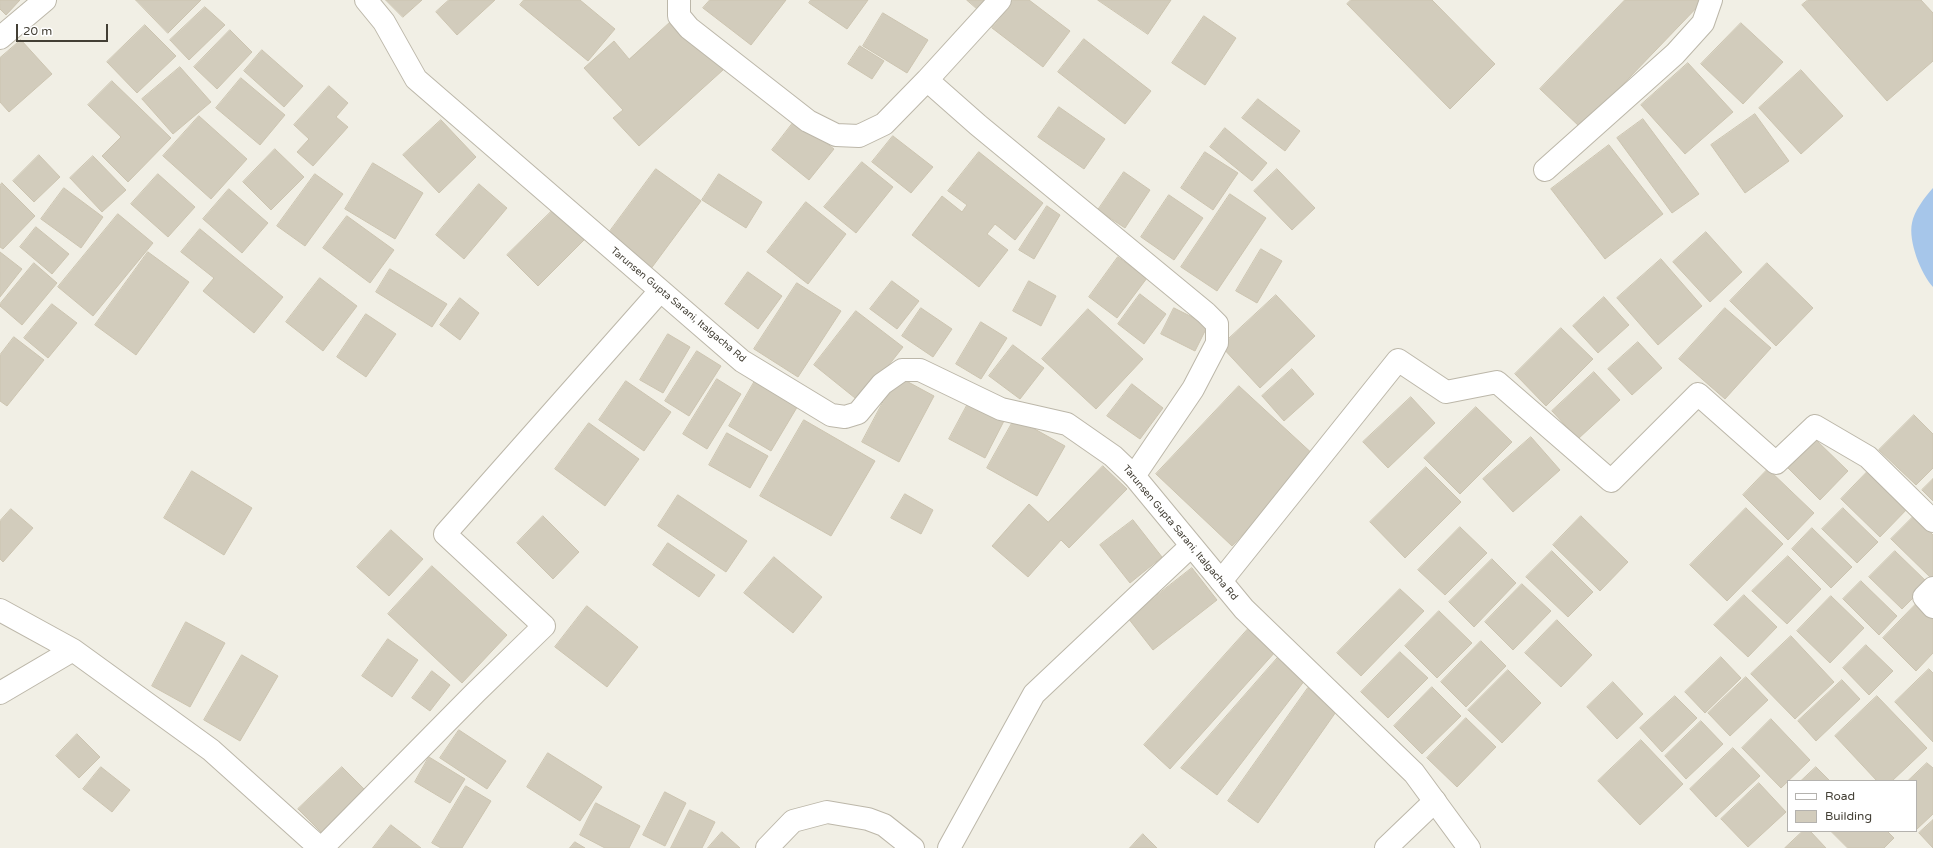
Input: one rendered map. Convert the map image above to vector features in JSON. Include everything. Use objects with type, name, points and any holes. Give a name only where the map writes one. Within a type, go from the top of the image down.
[{"type":"street","points":[[0,38],[45,0]]},
{"type":"street","name":"Tarunsen Gupta Sarani, Italgacha Rd","points":[[366,0],[384,22],[416,79],[742,361],[830,415],[845,417],[858,413],[882,384],[902,370],[920,370],[1001,408],[1067,424],[1113,456],[1134,476],[1244,609],[1414,773],[1469,848]]},
{"type":"street","points":[[679,0],[679,16],[689,28],[808,121],[836,136],[859,136],[884,124],[927,80],[1000,0]]},
{"type":"street","points":[[1545,170],[1675,54],[1703,23],[1711,0]]},
{"type":"street","points":[[927,80],[984,130],[1206,312],[1217,324],[1217,343],[1192,389],[1134,476]]},
{"type":"street","points":[[0,610],[73,650],[212,750],[321,848],[476,692],[544,626],[446,534],[660,290]]},
{"type":"street","points":[[1221,581],[1398,360],[1446,392],[1497,382],[1611,481],[1698,394],[1776,463],[1815,426],[1868,457],[1933,521]]},
{"type":"street","points":[[949,848],[1034,694],[1191,546]]},
{"type":"street","points":[[1933,588],[1924,597],[1933,606]]},
{"type":"street","points":[[0,693],[73,650]]},
{"type":"street","points":[[1386,848],[1435,801]]},
{"type":"street","points":[[767,848],[793,821],[827,812],[868,819],[884,825],[913,848]]},
{"type":"water","points":[[1933,188],[1933,287],[1924,274],[1916,257],[1911,230],[1913,218],[1917,209]]},
{"type":"building","points":[[0,0],[20,0],[6,15],[0,9]]},
{"type":"building","points":[[136,0],[201,0],[168,33]]},
{"type":"building","points":[[386,0],[422,0],[403,17]]},
{"type":"building","points":[[449,0],[495,0],[457,35],[436,12]]},
{"type":"building","points":[[524,0],[580,0],[615,29],[588,61],[520,5]]},
{"type":"building","points":[[710,0],[786,0],[751,45],[703,8]]},
{"type":"building","points":[[811,0],[868,0],[847,29],[809,3]]},
{"type":"building","points":[[967,0],[992,0],[981,12]]},
{"type":"building","points":[[1013,0],[1029,0],[1070,31],[1043,67],[992,28]]},
{"type":"building","points":[[1098,0],[1171,0],[1148,34]]},
{"type":"building","points":[[1351,0],[1432,0],[1495,64],[1450,109],[1347,4]]},
{"type":"building","points":[[1625,0],[1704,0],[1581,128],[1540,89]]},
{"type":"building","points":[[1808,0],[1921,0],[1933,13],[1933,61],[1887,101],[1802,5]]},
{"type":"building","points":[[205,7],[225,25],[189,60],[170,40]]},
{"type":"building","points":[[883,13],[928,40],[907,73],[863,46]]},
{"type":"building","points":[[1204,16],[1236,38],[1205,85],[1172,63]]},
{"type":"building","points":[[676,17],[723,70],[639,146],[613,118],[623,110],[584,68],[614,41],[629,59]]},
{"type":"building","points":[[1741,23],[1783,62],[1743,104],[1701,64]]},
{"type":"building","points":[[145,25],[176,56],[137,93],[107,62]]},
{"type":"building","points":[[230,30],[252,52],[217,89],[194,67]]},
{"type":"building","points":[[1084,39],[1151,91],[1125,124],[1058,72]]},
{"type":"building","points":[[21,40],[52,74],[9,112],[0,102],[0,58]]},
{"type":"building","points":[[860,46],[884,61],[872,79],[848,64]]},
{"type":"building","points":[[262,50],[303,86],[284,107],[244,71]]},
{"type":"building","points":[[1688,63],[1733,112],[1685,154],[1641,105]]},
{"type":"building","points":[[180,67],[211,102],[173,134],[142,99]]},
{"type":"building","points":[[1801,70],[1843,116],[1801,154],[1759,108]]},
{"type":"building","points":[[241,78],[285,115],[260,145],[216,108]]},
{"type":"building","points":[[112,81],[171,138],[128,182],[102,156],[121,137],[88,105]]},
{"type":"building","points":[[329,86],[348,103],[336,117],[348,127],[313,166],[297,152],[309,139],[294,125]]},
{"type":"building","points":[[1258,99],[1300,131],[1285,151],[1242,118]]},
{"type":"building","points":[[1059,107],[1105,139],[1084,169],[1038,137]]},
{"type":"building","points":[[1755,114],[1789,161],[1745,193],[1711,145]]},
{"type":"building","points":[[199,116],[247,159],[211,199],[163,156]]},
{"type":"building","points":[[796,119],[834,149],[809,180],[772,150]]},
{"type":"building","points":[[1643,119],[1699,194],[1672,213],[1617,138]]},
{"type":"building","points":[[441,120],[476,157],[439,193],[403,155]]},
{"type":"building","points":[[1225,128],[1267,163],[1252,181],[1210,147]]},
{"type":"building","points":[[893,136],[933,167],[911,193],[872,162]]},
{"type":"building","points":[[1609,145],[1663,214],[1605,259],[1551,189]]},
{"type":"building","points":[[275,149],[304,177],[271,210],[243,182]]},
{"type":"building","points":[[979,152],[1043,203],[1015,240],[995,224],[987,234],[1008,250],[979,287],[912,235],[942,196],[962,212],[967,205],[948,191]]},
{"type":"building","points":[[1205,152],[1238,173],[1213,210],[1181,188]]},
{"type":"building","points":[[39,155],[60,177],[34,202],[13,181]]},
{"type":"building","points":[[93,156],[126,190],[102,212],[70,178]]},
{"type":"building","points":[[862,162],[893,187],[856,233],[824,207]]},
{"type":"building","points":[[373,163],[423,193],[395,239],[345,209]]},
{"type":"building","points":[[656,169],[701,201],[650,270],[605,238]]},
{"type":"building","points":[[1277,169],[1315,208],[1292,230],[1254,191]]},
{"type":"building","points":[[1124,172],[1150,190],[1125,228],[1098,210]]},
{"type":"building","points":[[158,174],[195,207],[168,237],[131,204]]},
{"type":"building","points":[[315,174],[343,194],[305,246],[277,226]]},
{"type":"building","points":[[719,174],[762,202],[746,228],[702,200]]},
{"type":"building","points":[[2,183],[35,216],[3,249],[0,247],[0,186]]},
{"type":"building","points":[[479,184],[507,208],[464,259],[436,235]]},
{"type":"building","points":[[64,188],[103,217],[81,248],[41,219]]},
{"type":"building","points":[[229,189],[268,223],[242,253],[203,219]]},
{"type":"building","points":[[1230,194],[1266,218],[1217,291],[1181,267]]},
{"type":"building","points":[[1169,195],[1203,218],[1174,260],[1141,237]]},
{"type":"building","points":[[806,202],[846,234],[808,284],[767,252]]},
{"type":"building","points":[[1047,206],[1060,215],[1034,259],[1019,250]]},
{"type":"building","points":[[556,207],[587,237],[538,286],[507,255]]},
{"type":"building","points":[[118,214],[153,243],[93,316],[58,287]]},
{"type":"building","points":[[347,216],[394,250],[370,283],[323,248]]},
{"type":"building","points":[[36,227],[69,254],[52,274],[20,247]]},
{"type":"building","points":[[200,229],[283,297],[254,333],[203,291],[214,278],[181,252]]},
{"type":"building","points":[[1706,232],[1742,272],[1710,302],[1673,262]]},
{"type":"building","points":[[1261,249],[1282,261],[1257,303],[1236,291]]},
{"type":"building","points":[[0,252],[22,269],[0,297]]},
{"type":"building","points":[[148,252],[189,282],[136,355],[95,325]]},
{"type":"building","points":[[1118,257],[1147,278],[1117,318],[1089,297]]},
{"type":"building","points":[[1661,259],[1702,306],[1658,345],[1617,298]]},
{"type":"building","points":[[34,263],[57,283],[22,325],[0,306],[0,304]]},
{"type":"building","points":[[1767,263],[1813,308],[1776,346],[1730,301]]},
{"type":"building","points":[[390,269],[447,304],[432,327],[376,292]]},
{"type":"building","points":[[748,272],[782,296],[758,329],[725,304]]},
{"type":"building","points":[[320,278],[357,306],[323,351],[286,322]]},
{"type":"building","points":[[892,281],[919,301],[897,329],[870,309]]},
{"type":"building","points":[[1029,281],[1056,296],[1041,326],[1013,311]]},
{"type":"building","points":[[797,283],[841,311],[798,377],[754,349]]},
{"type":"building","points":[[1140,294],[1166,314],[1144,344],[1118,324]]},
{"type":"building","points":[[1276,295],[1315,336],[1260,388],[1221,346]]},
{"type":"building","points":[[1604,297],[1629,325],[1598,353],[1573,326]]},
{"type":"building","points":[[460,298],[479,313],[460,340],[440,325]]},
{"type":"building","points":[[52,304],[77,323],[48,358],[24,338]]},
{"type":"building","points":[[921,308],[952,329],[933,357],[902,336]]},
{"type":"building","points":[[1174,308],[1208,325],[1195,351],[1161,334]]},
{"type":"building","points":[[1725,308],[1771,348],[1725,399],[1679,359]]},
{"type":"building","points":[[1088,309],[1143,359],[1096,409],[1042,359]]},
{"type":"building","points":[[856,311],[903,347],[860,402],[814,365]]},
{"type":"building","points":[[366,314],[396,334],[366,377],[337,357]]},
{"type":"building","points":[[981,322],[1007,338],[981,379],[956,364]]},
{"type":"building","points":[[1561,328],[1593,359],[1546,406],[1515,374]]},
{"type":"building","points":[[668,334],[690,347],[663,393],[640,380]]},
{"type":"building","points":[[14,337],[44,360],[7,406],[0,401],[0,355]]},
{"type":"building","points":[[1638,342],[1662,368],[1632,395],[1608,369]]},
{"type":"building","points":[[1013,345],[1044,368],[1020,399],[989,376]]},
{"type":"building","points":[[697,351],[721,366],[689,416],[665,401]]},
{"type":"building","points":[[1292,369],[1314,394],[1284,421],[1262,396]]},
{"type":"building","points":[[1594,372],[1620,400],[1578,439],[1552,411]]},
{"type":"building","points":[[897,376],[934,396],[899,462],[862,442]]},
{"type":"building","points":[[717,379],[741,394],[707,449],[683,434]]},
{"type":"building","points":[[756,379],[799,404],[771,451],[729,426]]},
{"type":"building","points":[[626,381],[671,412],[644,451],[599,420]]},
{"type":"building","points":[[1132,384],[1163,408],[1140,439],[1107,416]]},
{"type":"building","points":[[1239,386],[1316,457],[1232,546],[1156,474]]},
{"type":"building","points":[[1411,397],[1435,423],[1388,468],[1363,442]]},
{"type":"building","points":[[971,398],[1006,417],[985,458],[949,439]]},
{"type":"building","points":[[1476,407],[1512,442],[1460,494],[1424,458]]},
{"type":"building","points":[[1914,415],[1933,434],[1933,468],[1916,485],[1879,450]]},
{"type":"building","points":[[1015,418],[1065,446],[1037,496],[987,468]]},
{"type":"building","points":[[804,420],[875,461],[831,536],[760,496]]},
{"type":"building","points":[[589,423],[639,459],[605,506],[555,469]]},
{"type":"building","points":[[727,433],[768,456],[750,488],[709,465]]},
{"type":"building","points":[[1531,437],[1560,470],[1513,512],[1483,479]]},
{"type":"building","points":[[1814,438],[1848,471],[1820,500],[1786,466]]},
{"type":"building","points":[[1103,466],[1127,489],[1069,548],[1061,540],[1028,577],[992,546],[1029,504],[1048,522]]},
{"type":"building","points":[[1426,467],[1461,502],[1405,558],[1370,522]]},
{"type":"building","points":[[1871,468],[1910,506],[1880,537],[1841,499]]},
{"type":"building","points":[[1768,469],[1814,513],[1788,540],[1743,495]]},
{"type":"building","points":[[192,471],[252,508],[224,555],[164,518]]},
{"type":"building","points":[[1933,479],[1933,501],[1922,490]]},
{"type":"building","points":[[905,494],[933,510],[921,534],[891,518]]},
{"type":"building","points":[[678,495],[747,541],[726,572],[658,526]]},
{"type":"building","points":[[1746,508],[1783,544],[1727,601],[1690,565]]},
{"type":"building","points":[[1843,508],[1878,542],[1857,563],[1822,529]]},
{"type":"building","points":[[11,509],[33,528],[3,562],[0,559],[0,521]]},
{"type":"building","points":[[543,516],[579,552],[553,579],[517,543]]},
{"type":"building","points":[[1581,516],[1628,562],[1600,591],[1553,545]]},
{"type":"building","points":[[1914,516],[1933,535],[1933,580],[1891,539]]},
{"type":"building","points":[[1133,520],[1162,557],[1130,583],[1100,545]]},
{"type":"building","points":[[1460,527],[1487,553],[1445,595],[1418,570]]},
{"type":"building","points":[[1812,528],[1852,567],[1831,588],[1792,549]]},
{"type":"building","points":[[391,530],[423,559],[389,596],[357,567]]},
{"type":"building","points":[[668,543],[715,575],[699,597],[653,565]]},
{"type":"building","points":[[1552,551],[1593,592],[1568,617],[1526,577]]},
{"type":"building","points":[[1895,551],[1928,583],[1902,609],[1869,577]]},
{"type":"building","points":[[1788,556],[1821,589],[1787,624],[1752,591]]},
{"type":"building","points":[[774,557],[822,597],[793,633],[744,593]]},
{"type":"building","points":[[1492,559],[1516,583],[1474,627],[1449,602]]},
{"type":"building","points":[[432,566],[507,635],[462,683],[388,614]]},
{"type":"building","points":[[1192,568],[1217,600],[1153,650],[1128,618]]},
{"type":"building","points":[[1861,581],[1897,616],[1879,635],[1843,599]]},
{"type":"building","points":[[1522,584],[1551,611],[1513,650],[1485,622]]},
{"type":"building","points":[[1400,589],[1424,611],[1361,676],[1337,653]]},
{"type":"building","points":[[1744,595],[1777,627],[1748,657],[1714,625]]},
{"type":"building","points":[[1831,596],[1864,628],[1830,663],[1797,631]]},
{"type":"building","points":[[1920,600],[1933,613],[1933,653],[1916,671],[1883,638]]},
{"type":"building","points":[[587,606],[638,647],[607,687],[555,647]]},
{"type":"building","points":[[1439,611],[1472,643],[1437,678],[1405,646]]},
{"type":"building","points":[[1557,620],[1592,655],[1561,687],[1525,653]]},
{"type":"building","points":[[186,622],[225,643],[190,707],[152,686]]},
{"type":"building","points":[[1249,628],[1276,651],[1170,769],[1144,745]]},
{"type":"building","points":[[1791,636],[1834,682],[1795,719],[1751,674]]},
{"type":"building","points":[[388,639],[418,660],[392,697],[362,676]]},
{"type":"building","points":[[1481,641],[1506,666],[1466,707],[1441,682]]},
{"type":"building","points":[[1866,645],[1893,671],[1869,695],[1843,668]]},
{"type":"building","points":[[1400,652],[1428,678],[1388,718],[1361,692]]},
{"type":"building","points":[[1281,654],[1305,680],[1217,795],[1181,768]]},
{"type":"building","points":[[242,655],[278,676],[240,741],[204,720]]},
{"type":"building","points":[[1721,657],[1741,678],[1705,713],[1685,692]]},
{"type":"building","points":[[1929,669],[1933,673],[1933,742],[1895,702]]},
{"type":"building","points":[[1508,670],[1541,703],[1502,743],[1468,710]]},
{"type":"building","points":[[432,671],[450,685],[430,711],[412,698]]},
{"type":"building","points":[[1746,677],[1768,700],[1730,736],[1708,713]]},
{"type":"building","points":[[1842,680],[1860,699],[1816,741],[1798,721]]},
{"type":"building","points":[[1613,682],[1643,714],[1617,739],[1587,707]]},
{"type":"building","points":[[1432,687],[1461,716],[1422,754],[1394,726]]},
{"type":"building","points":[[1308,688],[1338,709],[1258,823],[1228,801]]},
{"type":"building","points":[[1675,696],[1697,718],[1662,752],[1640,728]]},
{"type":"building","points":[[1877,696],[1927,748],[1893,780],[1876,780],[1835,736]]},
{"type":"building","points":[[1466,718],[1496,747],[1457,787],[1427,758]]},
{"type":"building","points":[[1771,719],[1810,760],[1789,780],[1787,780],[1787,782],[1781,788],[1742,748]]},
{"type":"building","points":[[1701,721],[1723,744],[1686,779],[1665,756]]},
{"type":"building","points":[[459,730],[506,761],[487,789],[440,758]]},
{"type":"building","points":[[77,734],[100,757],[79,778],[56,756]]},
{"type":"building","points":[[1641,740],[1683,784],[1640,825],[1598,781]]},
{"type":"building","points":[[1733,748],[1760,776],[1716,817],[1690,789]]},
{"type":"building","points":[[548,753],[602,787],[580,821],[527,787]]},
{"type":"building","points":[[429,757],[465,779],[450,803],[415,782]]},
{"type":"building","points":[[1927,763],[1933,768],[1933,814],[1917,829],[1917,780],[1909,780]]},
{"type":"building","points":[[101,767],[130,790],[112,812],[83,789]]},
{"type":"building","points":[[342,767],[366,791],[322,833],[298,809]]},
{"type":"building","points":[[1816,767],[1829,780],[1802,780]]},
{"type":"building","points":[[1759,783],[1786,812],[1748,847],[1721,819]]},
{"type":"building","points":[[466,786],[491,801],[462,848],[441,848],[432,843]]},
{"type":"building","points":[[665,792],[686,803],[665,846],[643,835]]},
{"type":"building","points":[[596,803],[640,826],[629,848],[605,848],[580,835]]},
{"type":"building","points":[[690,810],[715,822],[702,848],[671,848]]},
{"type":"building","points":[[1933,820],[1933,848],[1919,833]]},
{"type":"building","points":[[391,825],[421,848],[373,848]]},
{"type":"building","points":[[722,832],[740,848],[708,848]]},
{"type":"building","points":[[1802,832],[1811,832],[1826,848],[1785,848]]},
{"type":"building","points":[[1832,832],[1888,832],[1894,838],[1884,848],[1848,848]]},
{"type":"building","points":[[1143,834],[1157,848],[1130,848]]},
{"type":"building","points":[[575,842],[585,848],[570,848]]}]
